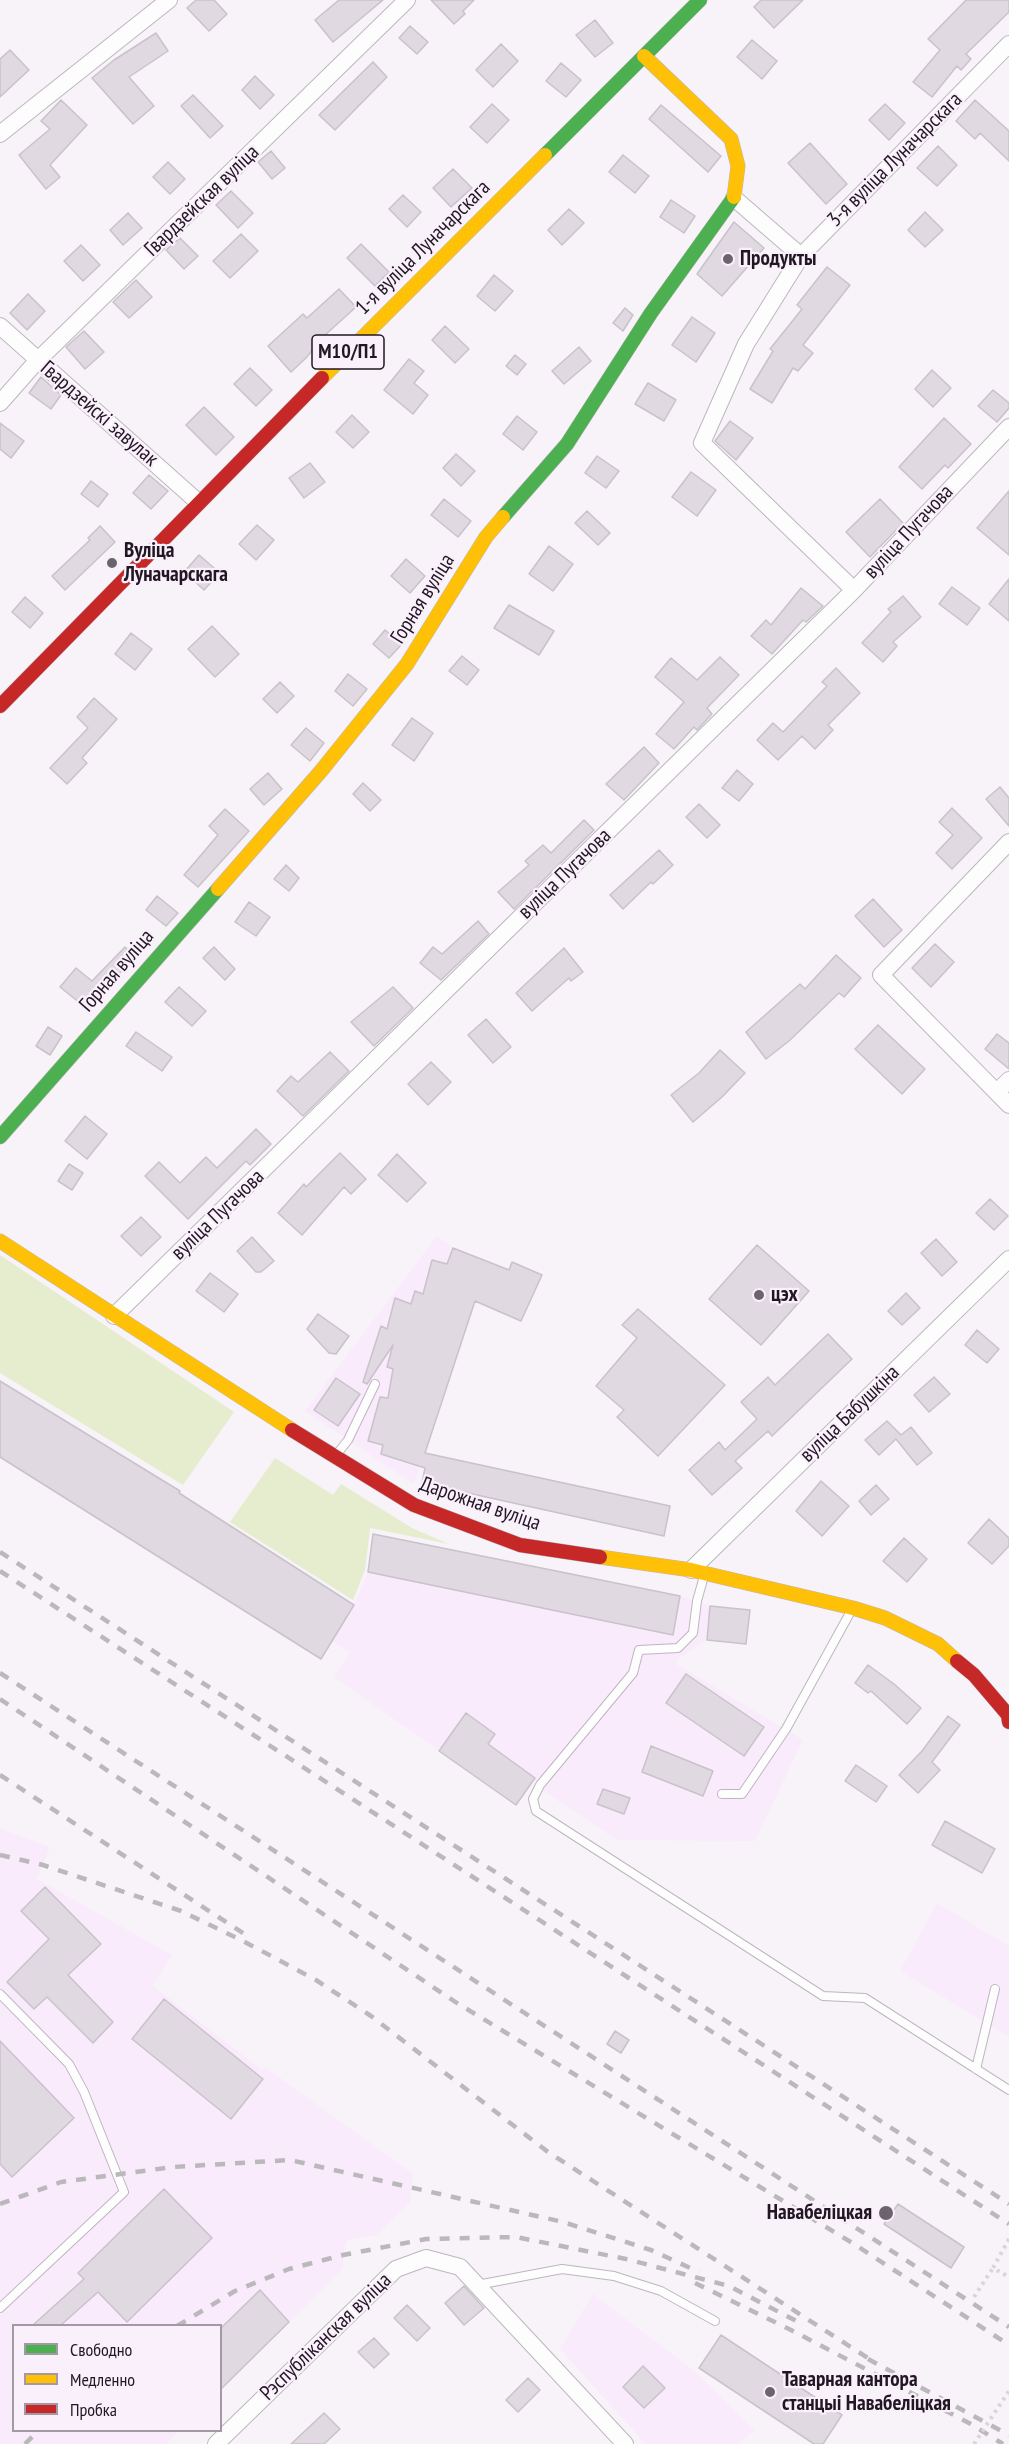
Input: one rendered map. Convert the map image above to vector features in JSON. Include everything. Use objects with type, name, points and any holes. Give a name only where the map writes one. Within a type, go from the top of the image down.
[{"type":"street","points":[[0,134],[169,0]]},
{"type":"street","name":"Гвардзейская вуліца","points":[[0,403],[37,361],[407,0]]},
{"type":"street","name":"1-я вуліца Луначарскага","points":[[0,706],[198,502],[700,0]]},
{"type":"street","name":"3-я вуліца Луначарскага","points":[[855,590],[702,443],[747,344],[801,256],[1009,44]]},
{"type":"street","name":"Горная вуліца","points":[[0,1137],[321,771],[407,664],[486,537],[567,444],[651,313],[734,198],[738,166],[731,139],[644,56]]},
{"type":"street","points":[[734,198],[801,256]]},
{"type":"street","name":"Гвардзейскі завулак","points":[[0,326],[198,502]]},
{"type":"street","name":"вуліца Пугачова","points":[[114,1317],[855,590],[1009,427]]},
{"type":"street","points":[[1009,842],[881,975],[1003,1086],[1009,1105]]},
{"type":"street","name":"Дарожная вуліца","points":[[0,1241],[114,1317],[414,1505],[520,1545],[698,1572],[853,1608],[885,1618],[938,1644],[974,1675],[1009,1717]]},
{"type":"street","name":"вуліца Бабушкіна","points":[[698,1572],[1009,1259]]},
{"type":"street","name":"Рэспубліканская вуліца","points":[[216,2444],[396,2269],[426,2258],[460,2267],[625,2444]]},
{"type":"lane","points":[[335,1457],[348,1440],[375,1384]]},
{"type":"lane","points":[[698,1572],[693,1633],[678,1648],[639,1650],[633,1673],[540,1785],[533,1799],[536,1811],[823,1996],[866,1998],[1009,2090]]},
{"type":"lane","points":[[722,1794],[742,1794],[786,1730],[853,1608]]},
{"type":"lane","points":[[976,2069],[995,1989]]},
{"type":"lane","points":[[0,1994],[69,2064],[84,2092],[123,2192],[0,2308]]},
{"type":"lane","points":[[477,2285],[562,2269],[614,2276],[661,2291],[715,2321]]},
{"type":"path","points":[[974,2298],[1009,2239]]},
{"type":"path","points":[[993,2268],[1009,2277]]},
{"type":"path","points":[[974,2444],[1009,2391]]},
{"type":"shaded area","points":[[437,1236],[453,1248],[488,1262],[414,1484],[305,1411]]},
{"type":"shaded area","points":[[0,1381],[180,1491],[193,1502],[354,1605],[368,1572],[373,1534],[680,1596],[710,1606],[750,1610],[746,1644],[707,1640],[679,1658],[676,1664],[803,1740],[755,1841],[617,1840],[545,1792],[534,1780],[516,1805],[334,1677],[350,1652],[332,1641],[321,1659],[0,1457]]},
{"type":"shaded area","points":[[0,1828],[50,1847],[37,1879],[172,1955],[153,1986],[262,2070],[265,2067],[413,2174],[410,2203],[376,2235],[347,2240],[343,2255],[343,2268],[222,2389],[222,2324],[12,2324],[12,2432],[178,2432],[166,2444],[0,2444]]},
{"type":"shaded area","points":[[937,1903],[1009,1946],[1009,2037],[900,1971]]},
{"type":"shaded area","points":[[593,2294],[693,2370],[755,2430],[738,2444],[646,2444],[560,2349]]},
{"type":"green space","points":[[0,1255],[234,1412],[183,1485],[0,1373]]},
{"type":"green space","points":[[275,1458],[333,1495],[341,1484],[412,1528],[449,1544],[370,1528],[365,1570],[353,1600],[230,1522]]},
{"type":"building","points":[[196,0],[214,0],[227,14],[209,31],[187,8]]},
{"type":"building","points":[[339,0],[383,0],[333,42],[315,20]]},
{"type":"building","points":[[431,0],[474,0],[463,11],[465,14],[454,24]]},
{"type":"building","points":[[761,0],[803,0],[774,28],[754,7]]},
{"type":"building","points":[[966,0],[1009,0],[1009,12],[966,54],[971,59],[961,70],[957,66],[932,97],[913,82],[940,50],[928,39]]},
{"type":"building","points":[[595,20],[613,43],[595,57],[576,35]]},
{"type":"building","points":[[410,26],[428,42],[417,54],[399,38]]},
{"type":"building","points":[[156,33],[168,51],[129,77],[154,106],[133,124],[92,78],[114,60]]},
{"type":"building","points":[[752,40],[777,61],[762,79],[737,57]]},
{"type":"building","points":[[501,44],[518,61],[493,87],[476,70]]},
{"type":"building","points":[[10,50],[29,70],[0,97],[0,59]]},
{"type":"building","points":[[373,62],[387,77],[335,130],[319,115]]},
{"type":"building","points":[[561,63],[581,80],[566,97],[546,81]]},
{"type":"building","points":[[255,76],[274,95],[260,109],[242,90]]},
{"type":"building","points":[[193,95],[223,126],[210,138],[181,106]]},
{"type":"building","points":[[61,100],[87,125],[50,165],[60,177],[46,189],[19,155],[50,129],[41,121]]},
{"type":"building","points":[[975,100],[1009,131],[1009,161],[980,133],[975,139],[956,121]]},
{"type":"building","points":[[492,104],[509,120],[487,143],[470,127]]},
{"type":"building","points":[[885,104],[905,123],[889,140],[869,120]]},
{"type":"building","points":[[661,105],[721,156],[708,172],[649,119]]},
{"type":"building","points":[[810,143],[847,184],[826,204],[788,163]]},
{"type":"building","points":[[938,146],[957,165],[937,186],[917,168]]},
{"type":"building","points":[[271,151],[285,168],[272,179],[258,162]]},
{"type":"building","points":[[623,155],[649,176],[635,193],[609,172]]},
{"type":"building","points":[[168,162],[185,179],[170,194],[153,177]]},
{"type":"building","points":[[453,169],[472,188],[451,207],[433,188]]},
{"type":"building","points":[[231,191],[253,213],[238,228],[216,205]]},
{"type":"building","points":[[403,195],[421,212],[407,227],[389,209]]},
{"type":"building","points":[[671,200],[695,216],[684,233],[660,217]]},
{"type":"building","points":[[569,209],[584,223],[562,245],[548,230]]},
{"type":"building","points":[[925,212],[943,230],[925,247],[908,230]]},
{"type":"building","points":[[128,213],[142,228],[123,245],[110,230]]},
{"type":"building","name":"Продукты","points":[[734,222],[764,248],[722,296],[697,274]]},
{"type":"building","points":[[241,234],[258,251],[230,278],[213,261]]},
{"type":"building","points":[[180,238],[198,256],[184,269],[166,250]]},
{"type":"building","points":[[361,244],[389,272],[375,286],[347,258]]},
{"type":"building","points":[[81,245],[100,265],[83,281],[64,261]]},
{"type":"building","points":[[827,267],[850,285],[803,345],[813,353],[798,371],[793,368],[772,403],[750,389],[773,351],[770,349],[802,309],[797,305]]},
{"type":"building","points":[[494,275],[513,291],[495,311],[477,296]]},
{"type":"building","points":[[136,280],[152,297],[129,318],[113,302]]},
{"type":"building","points":[[339,289],[356,307],[324,336],[291,372],[268,346],[303,314],[307,318]]},
{"type":"building","points":[[28,294],[45,311],[27,330],[10,313]]},
{"type":"building","points":[[625,308],[633,315],[623,331],[613,323]]},
{"type":"building","points":[[692,317],[715,333],[696,362],[672,345]]},
{"type":"building","points":[[445,326],[469,349],[455,363],[432,340]]},
{"type":"building","points":[[84,331],[104,352],[85,369],[66,347]]},
{"type":"building","points":[[579,347],[591,361],[564,384],[552,371]]},
{"type":"building","points":[[515,355],[526,364],[517,375],[506,366]]},
{"type":"building","points":[[409,359],[424,371],[414,383],[428,395],[413,414],[384,390]]},
{"type":"building","points":[[250,368],[272,390],[256,406],[234,384]]},
{"type":"building","points":[[932,370],[951,388],[933,407],[915,389]]},
{"type":"building","points":[[41,377],[61,395],[51,409],[29,393]]},
{"type":"building","points":[[648,383],[676,400],[664,421],[635,404]]},
{"type":"building","points":[[993,390],[1009,403],[1009,408],[997,422],[978,406]]},
{"type":"building","points":[[204,407],[234,437],[216,455],[186,425]]},
{"type":"building","points":[[352,415],[369,432],[353,448],[336,432]]},
{"type":"building","points":[[517,416],[537,432],[523,450],[503,434]]},
{"type":"building","points":[[944,418],[971,444],[948,468],[945,465],[922,489],[899,467]]},
{"type":"building","points":[[730,421],[753,438],[736,460],[715,441]]},
{"type":"building","points":[[0,423],[24,441],[11,458],[0,449]]},
{"type":"building","points":[[456,454],[475,471],[461,486],[443,468]]},
{"type":"building","points":[[597,456],[619,471],[606,488],[585,473]]},
{"type":"building","points":[[310,463],[325,482],[304,498],[289,478]]},
{"type":"building","points":[[691,472],[716,490],[697,516],[672,497]]},
{"type":"building","points":[[149,475],[168,491],[151,509],[133,493]]},
{"type":"building","points":[[91,481],[108,494],[98,507],[81,494]]},
{"type":"building","points":[[1009,491],[1009,555],[977,528]]},
{"type":"building","points":[[444,499],[471,521],[458,537],[431,515]]},
{"type":"building","points":[[880,499],[903,523],[870,557],[846,532]]},
{"type":"building","points":[[587,511],[610,533],[598,545],[575,523]]},
{"type":"building","points":[[257,525],[274,540],[256,560],[239,544]]},
{"type":"building","points":[[100,526],[115,542],[65,590],[52,576],[90,540],[88,538]]},
{"type":"building","points":[[549,546],[573,564],[553,591],[529,574]]},
{"type":"building","points":[[199,555],[220,573],[204,590],[184,572]]},
{"type":"building","points":[[406,559],[425,576],[410,593],[391,576]]},
{"type":"building","points":[[1009,579],[1009,621],[989,604]]},
{"type":"building","points":[[952,587],[980,608],[967,625],[939,604]]},
{"type":"building","points":[[801,588],[823,606],[806,622],[803,620],[772,654],[751,636],[766,620],[771,625]]},
{"type":"building","points":[[903,596],[921,617],[893,642],[897,646],[883,662],[862,643],[891,612],[888,609]]},
{"type":"building","points":[[25,597],[43,613],[30,628],[12,612]]},
{"type":"building","points":[[509,605],[554,631],[539,655],[494,628]]},
{"type":"building","points":[[212,626],[239,654],[215,677],[188,649]]},
{"type":"building","points":[[385,630],[402,644],[389,658],[373,644]]},
{"type":"building","points":[[131,633],[152,649],[135,670],[115,654]]},
{"type":"building","points":[[462,656],[479,670],[467,685],[449,671]]},
{"type":"building","points":[[720,657],[739,675],[707,708],[712,714],[697,730],[694,727],[674,749],[656,734],[684,702],[655,677],[671,658],[697,680]]},
{"type":"building","points":[[836,668],[860,693],[828,725],[833,730],[815,749],[802,736],[778,760],[757,740],[773,723],[783,732],[827,686],[822,682]]},
{"type":"building","points":[[348,674],[367,689],[353,706],[335,691]]},
{"type":"building","points":[[280,682],[294,696],[277,713],[263,699]]},
{"type":"building","points":[[94,698],[117,719],[82,758],[87,763],[67,784],[50,768],[88,728],[77,717]]},
{"type":"building","points":[[412,718],[433,733],[414,761],[392,745]]},
{"type":"building","points":[[306,728],[324,743],[310,761],[291,745]]},
{"type":"building","points":[[644,747],[659,763],[624,800],[606,784]]},
{"type":"building","points":[[737,770],[753,784],[739,801],[722,788]]},
{"type":"building","points":[[268,773],[282,789],[264,805],[250,789]]},
{"type":"building","points":[[363,783],[381,800],[370,811],[353,794]]},
{"type":"building","points":[[1000,787],[1009,798],[1009,826],[986,799]]},
{"type":"building","points":[[699,804],[720,825],[707,838],[686,817]]},
{"type":"building","points":[[952,808],[982,838],[952,869],[936,853],[953,835],[939,822]]},
{"type":"building","points":[[225,809],[249,831],[198,887],[184,875],[218,835],[209,826]]},
{"type":"building","points":[[584,820],[594,830],[514,909],[498,892],[529,865],[525,861],[543,845],[551,853]]},
{"type":"building","points":[[659,850],[673,865],[623,909],[610,895]]},
{"type":"building","points":[[286,865],[299,878],[289,891],[274,879]]},
{"type":"building","points":[[157,896],[178,913],[166,926],[146,910]]},
{"type":"building","points":[[873,899],[902,930],[884,947],[855,916]]},
{"type":"building","points":[[249,902],[270,917],[256,936],[235,922]]},
{"type":"building","points":[[478,921],[489,934],[441,980],[420,963],[433,947],[442,954]]},
{"type":"building","points":[[935,944],[954,962],[931,987],[912,968]]},
{"type":"building","points":[[125,947],[135,957],[113,980],[111,978],[86,1008],[60,987],[76,968],[92,981]]},
{"type":"building","points":[[214,947],[235,969],[225,980],[203,958]]},
{"type":"building","points":[[564,948],[583,972],[571,981],[569,978],[532,1011],[516,993]]},
{"type":"building","points":[[836,955],[861,978],[844,997],[839,993],[789,1041],[766,1059],[746,1032],[800,984],[805,989]]},
{"type":"building","points":[[179,987],[206,1011],[192,1026],[165,1002]]},
{"type":"building","points":[[393,987],[413,1008],[374,1046],[351,1022]]},
{"type":"building","points":[[486,1019],[511,1047],[493,1063],[468,1035]]},
{"type":"building","points":[[878,1025],[925,1069],[902,1094],[855,1049]]},
{"type":"building","points":[[48,1027],[62,1036],[50,1055],[36,1046]]},
{"type":"building","points":[[136,1032],[172,1057],[162,1071],[126,1046]]},
{"type":"building","points":[[997,1034],[1009,1043],[1009,1069],[985,1049]]},
{"type":"building","points":[[720,1050],[745,1073],[693,1122],[671,1095],[699,1073]]},
{"type":"building","points":[[330,1052],[349,1071],[303,1116],[277,1091],[291,1076],[298,1082]]},
{"type":"building","points":[[431,1062],[451,1082],[428,1105],[408,1084]]},
{"type":"building","points":[[85,1116],[107,1134],[87,1159],[65,1141]]},
{"type":"building","points":[[256,1129],[271,1144],[250,1165],[246,1161],[188,1219],[145,1176],[159,1162],[180,1183],[206,1157],[217,1168]]},
{"type":"building","points":[[340,1153],[366,1179],[351,1194],[344,1187],[302,1235],[278,1213],[304,1184],[306,1187]]},
{"type":"building","points":[[397,1154],[426,1183],[407,1202],[378,1175]]},
{"type":"building","points":[[69,1164],[83,1173],[72,1190],[58,1181]]},
{"type":"building","points":[[990,1199],[1008,1216],[994,1230],[976,1213]]},
{"type":"building","points":[[141,1217],[161,1237],[141,1256],[121,1236]]},
{"type":"building","points":[[252,1237],[274,1261],[261,1272],[256,1272],[237,1251]]},
{"type":"building","points":[[936,1239],[957,1262],[942,1276],[921,1253]]},
{"type":"building","name":"цэх","points":[[757,1245],[809,1291],[761,1345],[709,1299]]},
{"type":"building","points":[[453,1248],[509,1270],[512,1262],[542,1275],[521,1321],[475,1301],[425,1453],[670,1506],[664,1536],[422,1483],[425,1468],[381,1454],[383,1445],[368,1441],[380,1397],[388,1398],[393,1369],[387,1367],[393,1345],[367,1384],[363,1382],[381,1326],[387,1329],[395,1298],[411,1304],[415,1291],[423,1294],[432,1260],[447,1264]]},
{"type":"building","points":[[210,1273],[238,1294],[224,1312],[196,1291]]},
{"type":"building","points":[[906,1293],[920,1308],[902,1325],[888,1311]]},
{"type":"building","points":[[638,1309],[725,1385],[658,1456],[617,1417],[624,1410],[596,1386],[637,1338],[622,1325]]},
{"type":"building","points":[[318,1314],[349,1336],[336,1354],[329,1353],[307,1329]]},
{"type":"building","points":[[977,1330],[999,1349],[987,1363],[965,1345]]},
{"type":"building","points":[[828,1334],[852,1359],[772,1436],[768,1431],[735,1461],[742,1468],[712,1495],[689,1470],[719,1442],[725,1450],[757,1419],[741,1402],[768,1377],[775,1385]]},
{"type":"building","points":[[934,1377],[950,1394],[929,1412],[914,1395]]},
{"type":"building","points":[[336,1378],[360,1394],[338,1426],[314,1410]]},
{"type":"building","points":[[0,1381],[180,1491],[179,1493],[354,1605],[321,1659],[0,1457]]},
{"type":"building","points":[[887,1421],[901,1435],[911,1427],[932,1453],[917,1465],[896,1439],[879,1455],[865,1440]]},
{"type":"building","points":[[821,1481],[849,1506],[822,1536],[796,1511]]},
{"type":"building","points":[[876,1485],[889,1499],[871,1515],[859,1501]]},
{"type":"building","points":[[989,1519],[1009,1538],[1009,1546],[992,1564],[968,1543]]},
{"type":"building","points":[[373,1534],[680,1596],[673,1635],[368,1572]]},
{"type":"building","points":[[904,1538],[927,1559],[907,1582],[883,1561]]},
{"type":"building","points":[[710,1606],[750,1610],[746,1644],[707,1640]]},
{"type":"building","points":[[868,1665],[921,1708],[907,1724],[871,1691],[868,1693],[855,1683]]},
{"type":"building","points":[[686,1674],[764,1727],[744,1756],[666,1703]]},
{"type":"building","points":[[466,1713],[495,1734],[488,1744],[535,1778],[516,1805],[439,1751]]},
{"type":"building","points":[[948,1716],[960,1725],[932,1762],[940,1770],[918,1793],[899,1775],[922,1751]]},
{"type":"building","points":[[651,1746],[713,1771],[703,1796],[642,1772]]},
{"type":"building","points":[[856,1765],[887,1786],[876,1802],[845,1781]]},
{"type":"building","points":[[603,1789],[630,1798],[624,1814],[597,1804]]},
{"type":"building","points":[[945,1821],[995,1849],[982,1873],[932,1845]]},
{"type":"building","points":[[45,1887],[101,1944],[68,1975],[113,2022],[93,2043],[47,1997],[34,2009],[7,1982],[49,1939],[21,1911]]},
{"type":"building","points":[[164,1999],[263,2079],[231,2119],[132,2039]]},
{"type":"building","points":[[615,2031],[629,2040],[621,2053],[607,2044]]},
{"type":"building","points":[[0,2041],[74,2118],[12,2177],[0,2164]]},
{"type":"building","points":[[164,2189],[212,2238],[127,2322],[98,2292],[62,2324],[34,2324],[84,2279],[78,2273]]},
{"type":"building","name":"Навабеліцкая","points":[[898,2204],[964,2247],[951,2268],[884,2224]]},
{"type":"building","points":[[464,2286],[484,2308],[464,2325],[445,2303]]},
{"type":"building","points":[[260,2290],[289,2322],[222,2388],[222,2327]]},
{"type":"building","points":[[407,2305],[430,2328],[417,2341],[394,2318]]},
{"type":"building","name":"Таварная кантора станцыі Навабеліцкая","points":[[721,2335],[842,2415],[823,2444],[814,2444],[699,2368]]},
{"type":"building","points":[[374,2338],[389,2354],[374,2368],[358,2352]]},
{"type":"building","points":[[643,2366],[665,2388],[644,2408],[623,2387]]},
{"type":"building","points":[[528,2378],[540,2390],[518,2412],[506,2400]]},
{"type":"building","points":[[324,2413],[340,2429],[324,2444],[291,2444]]},
{"type":"railway","points":[[0,1552],[1009,2204]]},
{"type":"railway","points":[[0,1571],[1009,2224]]},
{"type":"railway","points":[[0,1673],[1009,2327]]},
{"type":"railway","points":[[0,1699],[457,2003],[854,2244],[1009,2345]]},
{"type":"railway","points":[[0,1775],[246,1935]]},
{"type":"railway","points":[[0,1855],[43,1865],[181,1911],[316,1980],[371,2016],[548,2152],[874,2362]]},
{"type":"railway","points":[[0,2204],[61,2182],[173,2167],[290,2160],[563,2222],[651,2250],[699,2272]]},
{"type":"railway","points":[[180,2324],[235,2291],[289,2269],[343,2255],[426,2239],[516,2237],[626,2259],[729,2286],[802,2324]]},
{"type":"railway","points":[[695,2283],[789,2329],[969,2423],[1003,2444]]},
{"type":"railway","points":[[868,2359],[1009,2435]]},
{"type":"railway","points":[[25,2444],[37,2432]]},
{"type":"traffic: fast","points":[[545,155],[700,0]]},
{"type":"traffic: fast","points":[[503,517],[567,444],[651,313],[734,197]]},
{"type":"traffic: fast","points":[[0,1137],[218,889]]},
{"type":"traffic: slow","points":[[644,56],[731,139],[738,166],[734,197]]},
{"type":"traffic: slow","points":[[322,378],[545,155]]},
{"type":"traffic: slow","points":[[218,889],[321,771],[407,664],[486,537],[503,517]]},
{"type":"traffic: slow","points":[[0,1241],[292,1430]]},
{"type":"traffic: slow","points":[[600,1557],[691,1570],[853,1608],[885,1618],[938,1644],[957,1661]]},
{"type":"traffic: jam","points":[[0,706],[322,378]]},
{"type":"traffic: jam","points":[[292,1430],[414,1505],[520,1545],[600,1557]]},
{"type":"traffic: jam","points":[[957,1661],[974,1675],[1008,1715],[1009,1722]]},
{"type":"place","name":"Продукты","points":[[728,259]]},
{"type":"place","name":"Вуліца Луначарскага","points":[[112,563]]},
{"type":"place","name":"цэх","points":[[759,1295]]},
{"type":"place","name":"Навабеліцкая","points":[[886,2213]]},
{"type":"place","name":"Таварная кантора станцыі Навабеліцкая","points":[[770,2392]]}]
